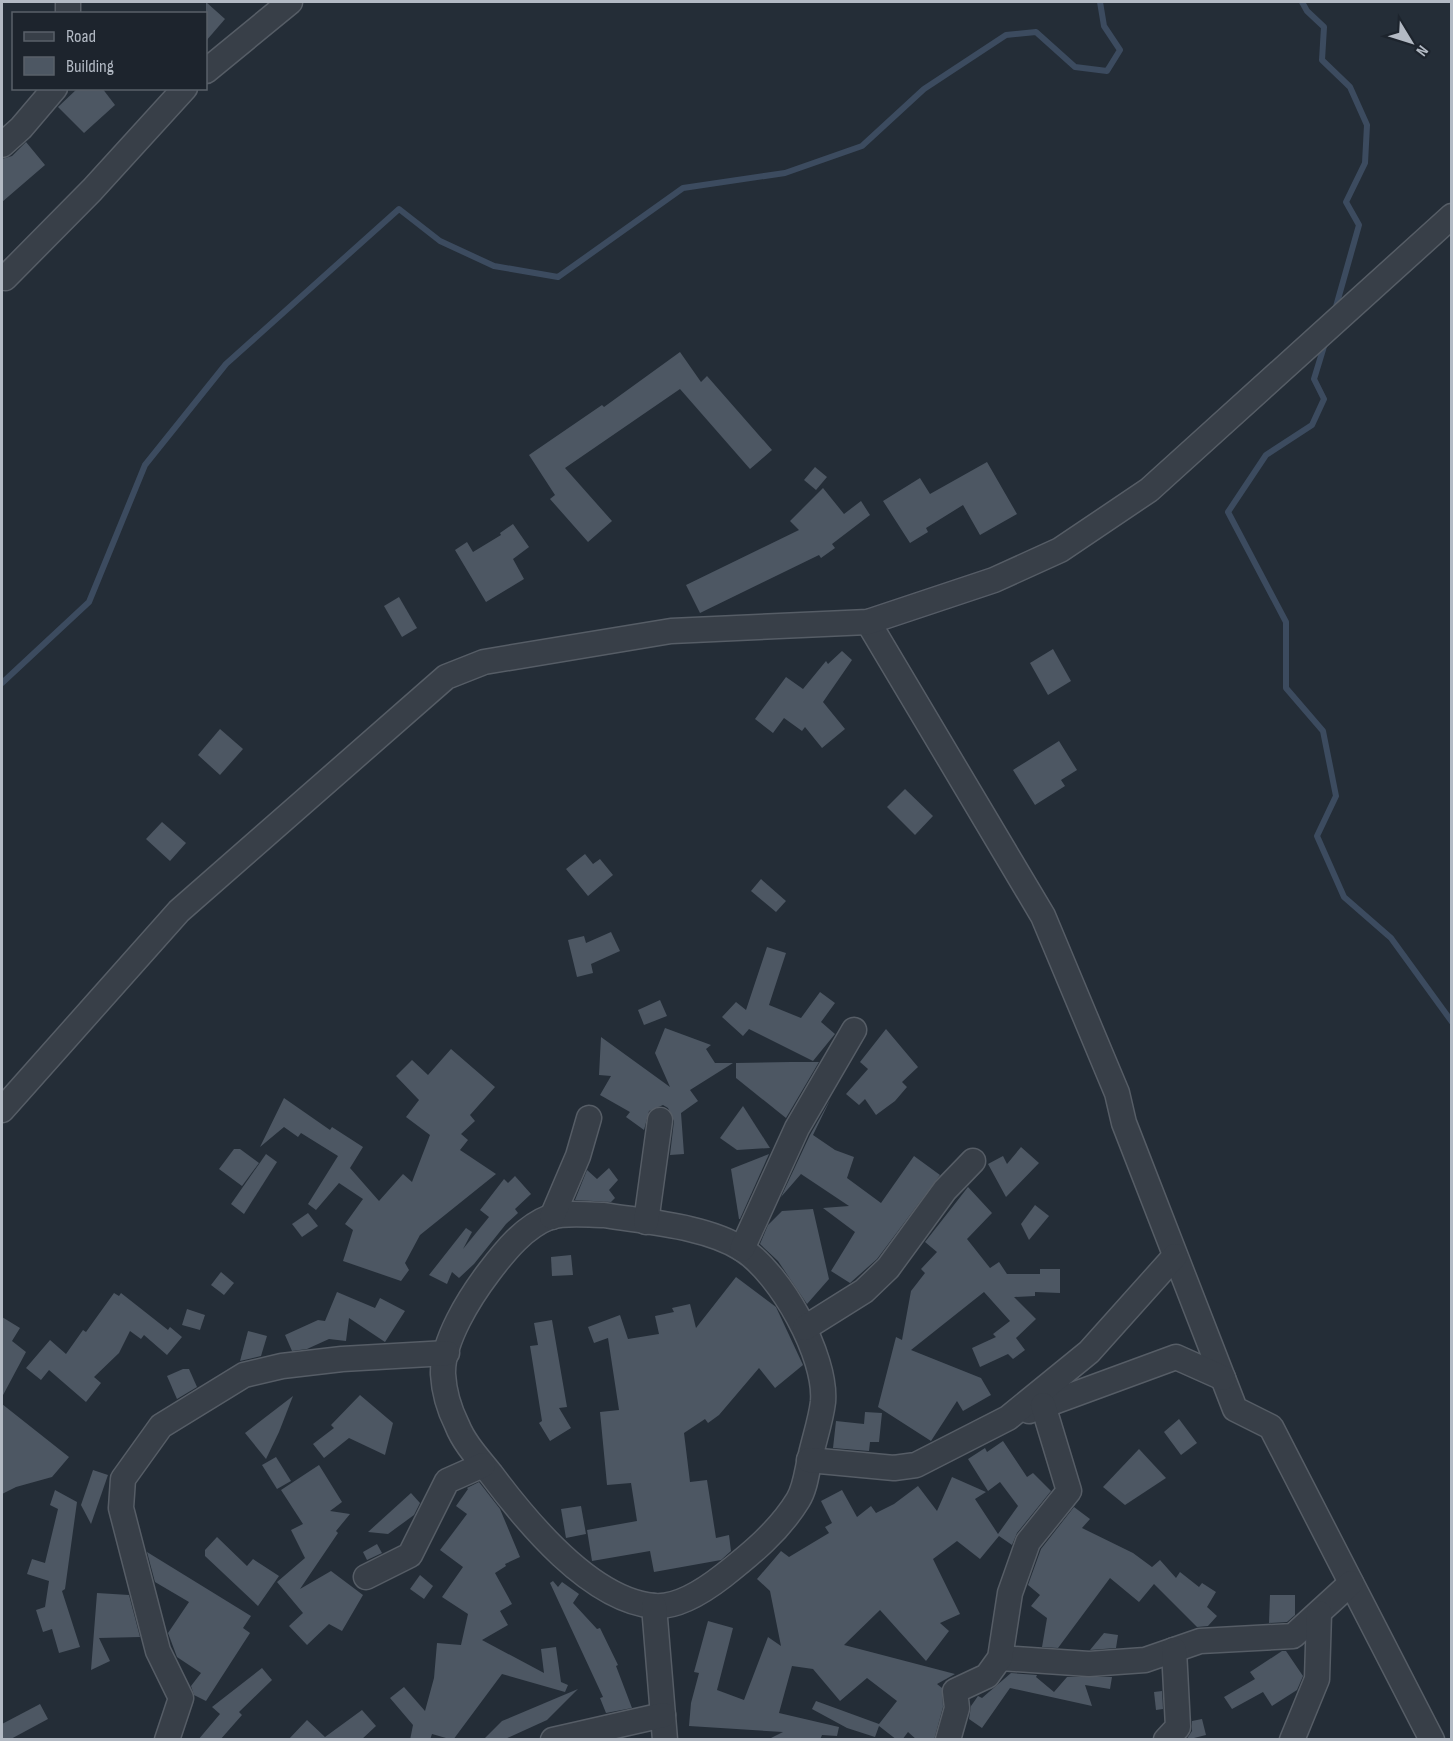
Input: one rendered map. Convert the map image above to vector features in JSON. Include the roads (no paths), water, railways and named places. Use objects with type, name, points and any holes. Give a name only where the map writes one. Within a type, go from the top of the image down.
[{"type":"street","points":[[207,70],[290,2]]},
{"type":"street","points":[[2,145],[21,128],[53,90]]},
{"type":"street","points":[[2,277],[5,278],[92,190],[183,90]]},
{"type":"street","points":[[2,1110],[179,911],[446,677],[484,663],[671,631],[868,622],[994,580],[1060,550],[1149,490],[1452,216]]},
{"type":"street","points":[[868,622],[1042,916],[1117,1093],[1124,1123],[1235,1409],[1271,1427],[1432,1740]]},
{"type":"street","points":[[742,1248],[797,1128],[854,1030]]},
{"type":"street","points":[[552,1217],[578,1156],[589,1118]]},
{"type":"street","points":[[646,1222],[660,1120]]},
{"type":"street","points":[[805,1328],[864,1290],[888,1268],[945,1190],[973,1161]]},
{"type":"street","points":[[604,1215],[711,1235],[742,1248],[759,1263],[805,1328],[822,1379],[823,1401],[800,1497],[766,1539],[704,1591],[676,1602],[654,1606],[622,1596],[568,1563],[520,1512],[483,1465],[458,1428],[446,1397],[443,1370],[447,1353],[458,1319],[483,1279],[509,1246],[534,1226],[552,1217],[604,1215]]},
{"type":"street","points":[[1008,1418],[1089,1352],[1175,1256]]},
{"type":"street","points":[[167,1740],[181,1698],[158,1651],[121,1508],[123,1479],[135,1461],[161,1426],[244,1375],[282,1366],[342,1359],[447,1353]]},
{"type":"street","points":[[809,1460],[894,1468],[915,1465],[1008,1418],[1176,1357],[1223,1378]]},
{"type":"street","points":[[948,1740],[957,1708],[955,1691],[987,1676],[1000,1658],[1010,1593],[1028,1542],[1069,1491],[1043,1405]]},
{"type":"street","points":[[366,1577],[410,1555],[447,1481],[483,1465]]},
{"type":"street","points":[[1000,1658],[1089,1664],[1145,1660],[1200,1641],[1293,1636],[1351,1583]]},
{"type":"street","points":[[654,1606],[665,1740]]},
{"type":"street","points":[[1292,1740],[1317,1679],[1319,1613]]},
{"type":"street","points":[[1166,1740],[1178,1727],[1174,1650]]},
{"type":"street","points":[[553,1740],[663,1715]]},
{"type":"waterway","points":[[2,683],[89,602],[145,465],[226,364],[399,209],[440,241],[494,266],[558,277],[683,188],[785,173],[862,146],[924,89],[1006,35],[1036,32],[1075,67],[1107,71],[1120,50],[1104,26],[1100,2]]},
{"type":"waterway","points":[[1302,2],[1307,11],[1324,27],[1322,60],[1350,87],[1367,125],[1365,163],[1346,202],[1359,225],[1335,310]]},
{"type":"waterway","points":[[1325,343],[1314,379],[1324,399],[1312,425],[1266,455],[1228,512],[1286,622],[1286,688],[1323,731],[1336,796],[1317,836],[1344,897],[1391,938],[1452,1022]]}]
